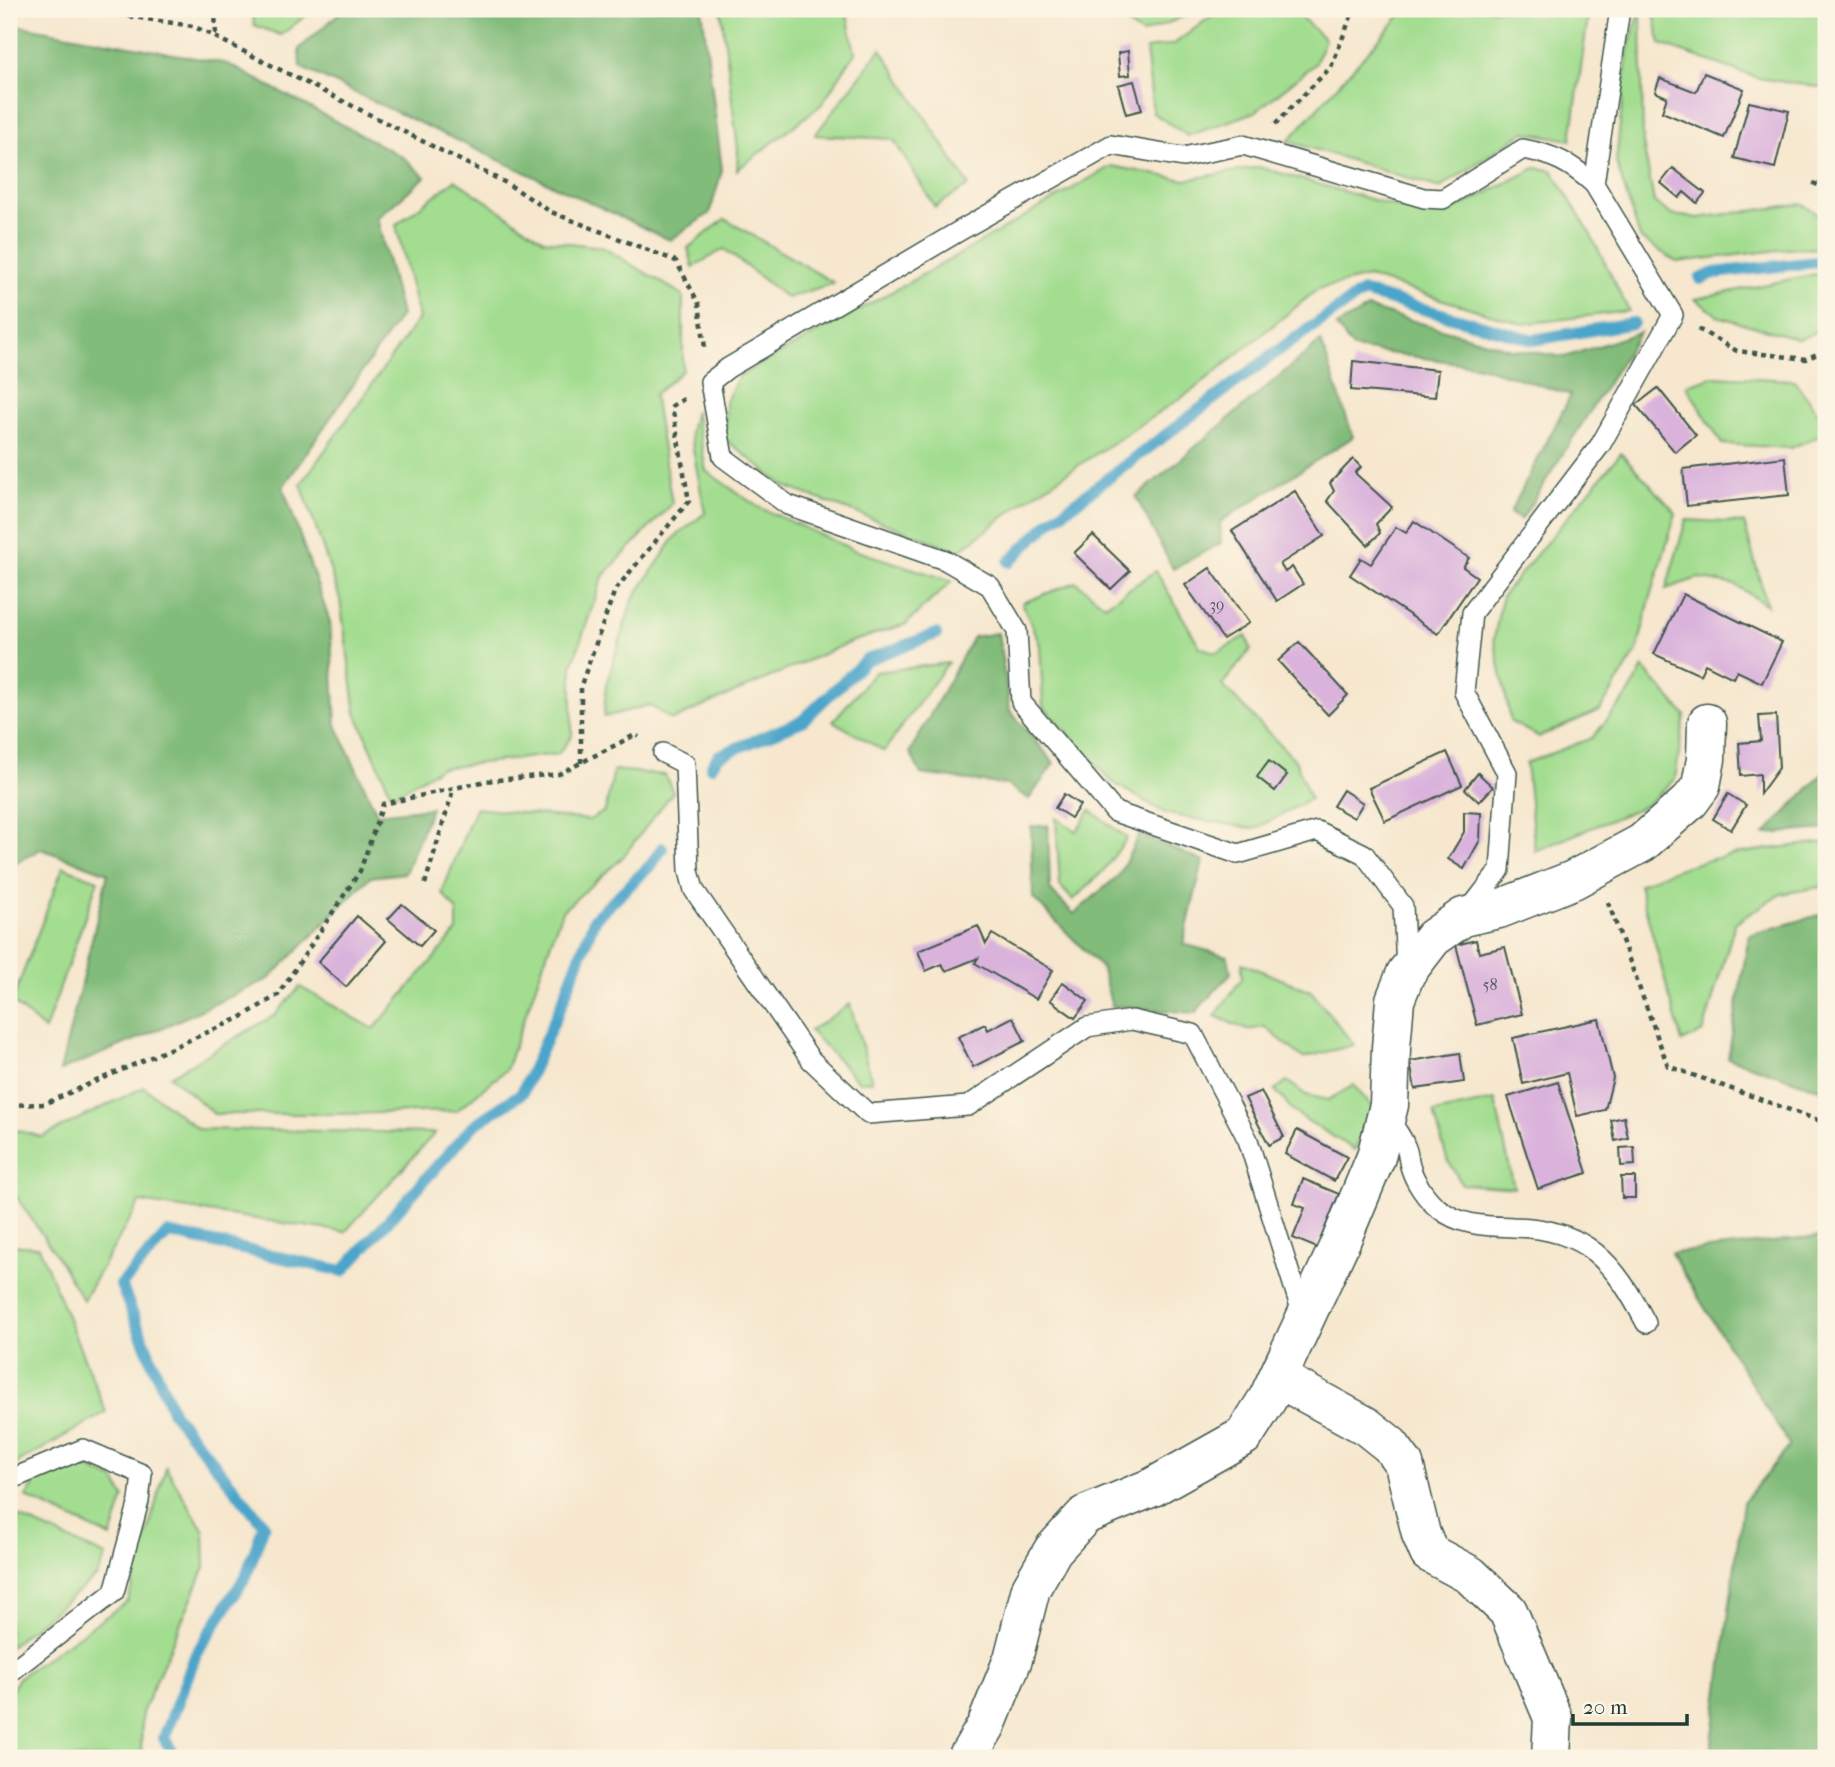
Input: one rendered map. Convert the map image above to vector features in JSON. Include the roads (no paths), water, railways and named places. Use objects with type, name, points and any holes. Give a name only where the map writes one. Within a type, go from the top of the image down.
[{"type":"street","points":[[967,1758],[986,1726],[1013,1659],[1031,1588],[1053,1550],[1085,1515],[1153,1487],[1244,1436],[1268,1398],[1376,1157],[1389,1105],[1395,1000],[1406,973],[1433,938],[1464,917],[1499,909],[1573,880],[1643,844],[1690,801],[1700,786],[1706,759],[1707,723]]},
{"type":"street","points":[[1278,1378],[1366,1426],[1390,1445],[1404,1464],[1421,1534],[1429,1553],[1470,1575],[1508,1611],[1553,1718],[1551,1758]]},
{"type":"lane","points":[[1594,184],[1620,9]]},
{"type":"lane","points":[[1406,973],[1403,906],[1364,854],[1317,831],[1238,854],[1115,811],[1021,702],[1017,631],[990,586],[946,560],[788,505],[723,457],[710,382],[751,354],[1111,145],[1183,157],[1243,145],[1424,198],[1444,199],[1523,149],[1550,154],[1573,166],[1594,184],[1673,315],[1601,444],[1472,613],[1464,692],[1507,773],[1500,870],[1464,917]]},
{"type":"lane","points":[[663,753],[685,764],[690,872],[694,890],[811,1060],[868,1114],[968,1106],[1087,1027],[1132,1020],[1193,1034],[1248,1140],[1304,1320]]},
{"type":"lane","points":[[1386,1117],[1403,1141],[1411,1170],[1436,1207],[1461,1222],[1520,1227],[1559,1233],[1576,1239],[1598,1254],[1627,1286],[1646,1323]]},
{"type":"lane","points":[[9,1480],[83,1449],[142,1474],[139,1501],[114,1592],[9,1673]]},
{"type":"waterway","points":[[1700,279],[1714,273],[1826,261]]},
{"type":"waterway","points":[[1009,562],[1051,521],[1287,344],[1363,292],[1533,340],[1633,323]]},
{"type":"waterway","points":[[711,767],[718,756],[802,721],[866,660],[936,634]]},
{"type":"waterway","points":[[176,1758],[164,1738],[196,1654],[246,1576],[264,1525],[173,1413],[121,1285],[168,1233],[343,1271],[474,1125],[522,1093],[562,1003],[595,918],[652,864],[662,848]]}]
